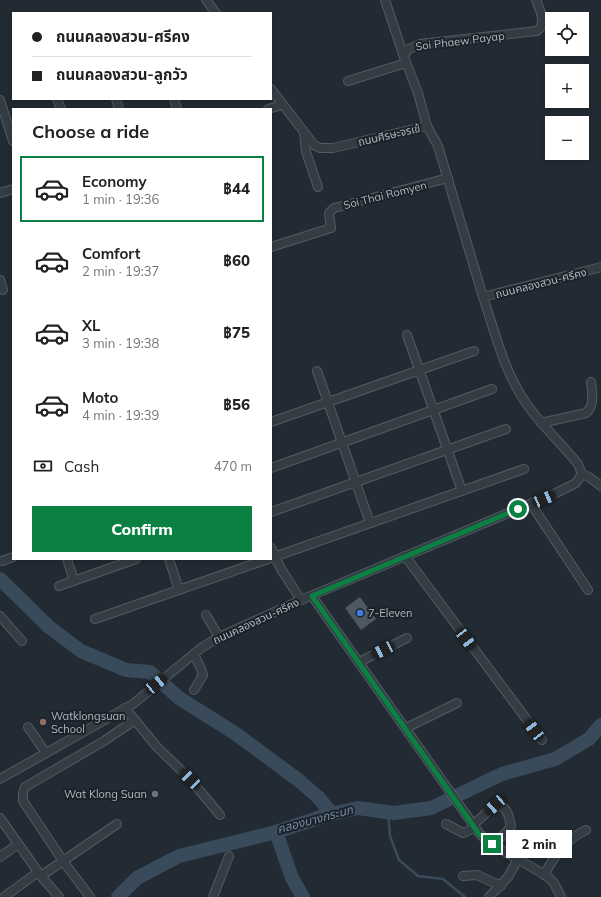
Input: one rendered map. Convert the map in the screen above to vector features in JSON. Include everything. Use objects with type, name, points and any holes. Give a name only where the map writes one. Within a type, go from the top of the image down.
[{"type":"street","points":[[206,0],[215,12]]},
{"type":"street","points":[[348,81],[405,60],[385,0]]},
{"type":"street","name":"Soi Phaew Payap","points":[[427,126],[418,93],[405,60],[404,52],[410,47],[420,44],[537,31],[541,27],[542,19],[536,0]]},
{"type":"street","name":"ถนนศีรษะจรเข้","points":[[272,90],[314,145],[326,149],[427,126],[438,146],[483,297]]},
{"type":"street","points":[[0,100],[12,138]]},
{"type":"street","points":[[272,108],[282,105]]},
{"type":"street","points":[[304,133],[306,152],[318,187]]},
{"type":"street","name":"Soi Thai Romyen","points":[[272,247],[331,228],[330,214],[334,208],[448,178]]},
{"type":"street","points":[[0,193],[12,189]]},
{"type":"street","name":"ถนนคลองสวน-ศรีคง","points":[[0,779],[125,708],[194,654],[219,637],[301,600],[531,504],[576,483],[582,474],[573,458],[541,423],[517,389],[501,350],[483,297],[601,268]]},
{"type":"street","points":[[0,280],[3,290]]},
{"type":"street","points":[[407,335],[462,491]]},
{"type":"street","points":[[272,422],[474,351]]},
{"type":"street","points":[[317,371],[357,481],[370,523]]},
{"type":"street","points":[[541,423],[586,413],[590,409],[592,401],[591,382]]},
{"type":"street","points":[[272,468],[492,389]]},
{"type":"street","points":[[272,512],[506,429]]},
{"type":"street","points":[[272,558],[524,469]]},
{"type":"street","points":[[582,474],[590,477],[601,486]]},
{"type":"street","points":[[531,504],[588,590]]},
{"type":"street","points":[[405,556],[542,740]]},
{"type":"street","points":[[2,561],[12,557]]},
{"type":"street","points":[[272,559],[301,600]]},
{"type":"street","points":[[67,560],[74,581]]},
{"type":"street","points":[[59,586],[133,560]]},
{"type":"street","points":[[169,560],[179,590]]},
{"type":"street","points":[[95,619],[265,560]]},
{"type":"street","points":[[312,596],[474,826],[492,844],[544,874],[554,882],[561,897]]},
{"type":"street","points":[[206,615],[219,637]]},
{"type":"street","points":[[0,616],[22,641]]},
{"type":"street","points":[[359,662],[406,638]]},
{"type":"street","points":[[194,654],[201,669],[202,675],[194,690]]},
{"type":"street","points":[[406,728],[456,703]]},
{"type":"street","points":[[125,708],[157,747],[190,779],[220,815]]},
{"type":"street","points":[[90,897],[63,861],[24,801],[23,793],[25,787],[104,741],[135,720]]},
{"type":"street","points":[[28,727],[46,753]]},
{"type":"street","points":[[446,824],[463,833],[474,826],[495,805],[501,806],[508,812],[511,826],[506,833],[492,844]]},
{"type":"street","points":[[1,823],[59,897]]},
{"type":"street","points":[[4,897],[63,861],[117,824]]},
{"type":"street","points":[[544,874],[560,850],[575,835],[586,830]]},
{"type":"street","points":[[0,857],[18,844]]},
{"type":"street","points":[[213,897],[229,856]]},
{"type":"street","points":[[488,897],[501,886],[518,860]]},
{"type":"street","points":[[463,876],[477,875],[501,886]]},
{"type":"building","name":"7-Eleven","points":[[360,597],[376,619],[361,630],[345,608]]},
{"type":"waterway","points":[[0,579],[49,627],[81,651],[126,670],[150,672],[179,698],[236,734],[297,779],[318,797],[332,814]]},
{"type":"waterway","name":"คลองบางกระนก","points":[[118,897],[137,878],[179,856],[276,832],[327,815],[358,808],[394,813],[431,808],[502,774],[555,759],[589,739],[601,725]]},
{"type":"waterway","points":[[388,812],[390,836],[399,860],[418,876],[443,879],[465,897]]},
{"type":"waterway","points":[[276,832],[292,878],[303,897]]},
{"type":"place","name":"7-Eleven","points":[[360,613]]},
{"type":"place","name":"Watklongsuan School","points":[[43,722]]},
{"type":"place","name":"Wat Klong Suan","points":[[155,794]]},
{"type":"route","points":[[492,844],[479,834],[312,596],[518,509]]}]
